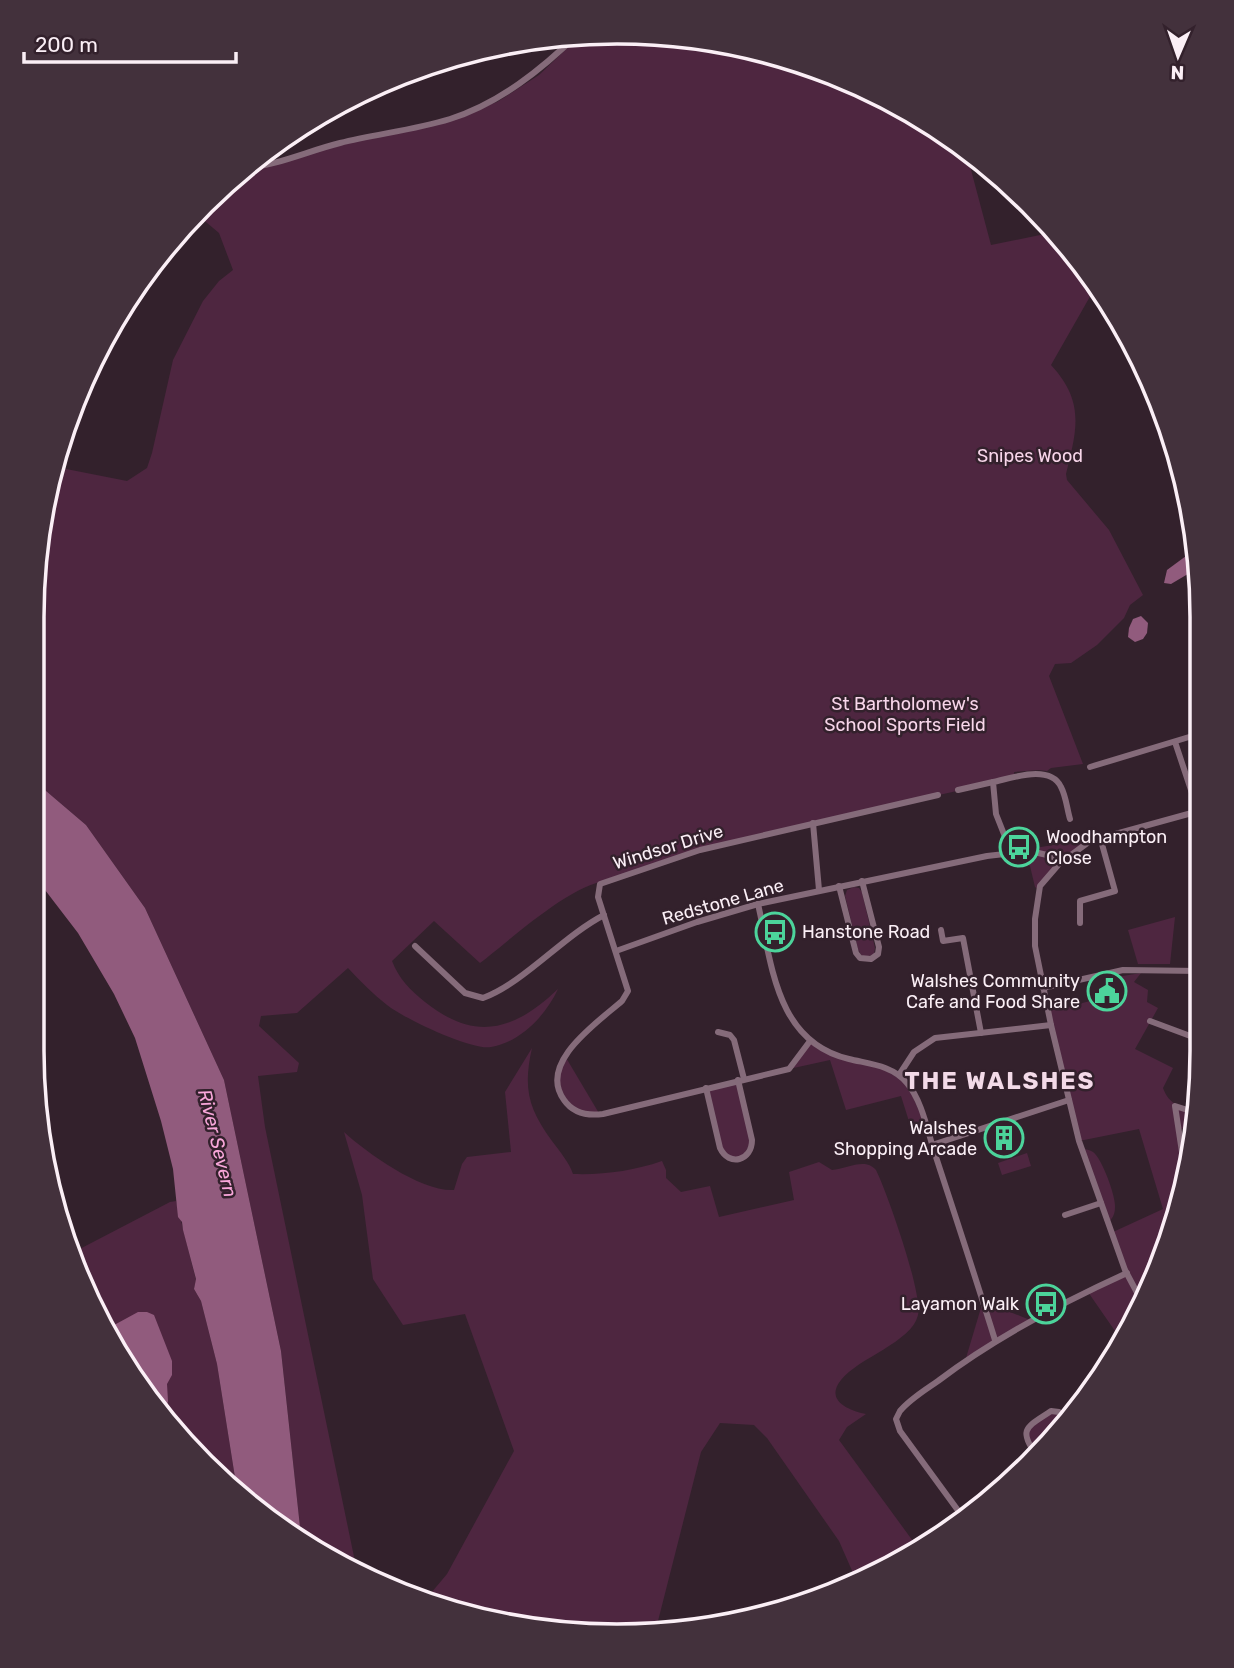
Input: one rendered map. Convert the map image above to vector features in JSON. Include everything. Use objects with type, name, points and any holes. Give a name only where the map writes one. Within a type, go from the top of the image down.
[{"type":"street","points":[[264,165],[337,144],[449,119],[481,107],[536,71],[563,47]]},
{"type":"street","points":[[1090,767],[1190,737]]},
{"type":"street","points":[[1175,742],[1190,787]]},
{"type":"street","points":[[958,790],[1026,775],[1048,775],[1057,780],[1062,788],[1070,819]]},
{"type":"street","points":[[993,782],[996,814],[1011,852]]},
{"type":"street","name":"Windsor Drive","points":[[706,1088],[600,1115],[580,1112],[565,1102],[557,1085],[557,1075],[565,1056],[627,994],[604,915],[598,890],[600,884],[700,850],[938,795]]},
{"type":"street","points":[[1137,1292],[1127,1273],[1079,1141],[1035,946],[1036,905],[1040,886],[1059,864],[1075,851],[1100,837],[1190,813]]},
{"type":"street","points":[[813,822],[819,890]]},
{"type":"street","points":[[1080,923],[1080,901],[1115,891],[1100,837]]},
{"type":"street","name":"Redstone Lane","points":[[616,951],[758,904],[862,881],[1011,852],[1035,851],[1059,864]]},
{"type":"street","points":[[839,886],[856,953],[860,958],[871,959],[878,954],[878,947],[862,881]]},
{"type":"street","points":[[758,904],[780,997],[792,1022],[810,1041],[832,1054],[877,1065],[899,1075],[917,1100],[995,1340]]},
{"type":"street","points":[[415,946],[465,993],[483,998],[505,987],[587,924],[604,915]]},
{"type":"street","points":[[941,930],[943,941],[963,937],[981,1033]]},
{"type":"street","points":[[1044,988],[1123,970],[1190,971]]},
{"type":"street","points":[[1150,1021],[1190,1036]]},
{"type":"street","points":[[899,1075],[915,1052],[929,1040],[943,1036],[1051,1025]]},
{"type":"street","points":[[718,1032],[730,1035],[734,1040],[741,1080],[752,1140],[748,1156],[741,1160],[732,1160],[724,1156],[720,1148],[706,1088],[741,1080],[789,1069],[810,1041]]},
{"type":"street","points":[[932,1145],[1069,1100]]},
{"type":"street","points":[[1181,1148],[1175,1106],[1187,1110]]},
{"type":"street","points":[[1065,1214],[1101,1203]]},
{"type":"street","points":[[959,1511],[897,1426],[896,1419],[905,1405],[995,1340],[1088,1290],[1127,1273]]},
{"type":"street","points":[[1031,1447],[1026,1441],[1030,1424],[1051,1411],[1061,1414]]},
{"type":"green space","points":[[654,45],[729,55],[801,74],[871,103],[935,140],[970,165],[991,245],[1044,235],[1091,295],[1051,365],[1062,378],[1074,404],[1075,429],[1067,480],[1109,530],[1143,595],[1130,605],[1124,618],[1097,645],[1071,663],[1055,664],[1049,676],[1083,764],[1051,768],[1047,771],[1014,772],[1015,778],[742,839],[592,884],[558,902],[480,963],[434,921],[392,961],[414,993],[443,1015],[477,1027],[494,1026],[526,1014],[558,989],[547,1008],[531,1026],[502,1044],[482,1047],[469,1044],[407,1018],[387,1005],[348,968],[297,1013],[261,1016],[259,1026],[299,1063],[297,1072],[258,1076],[265,1127],[355,1561],[300,1529],[281,1351],[224,1080],[145,908],[86,825],[44,789],[44,617],[49,542],[63,468],[127,481],[147,468],[173,360],[203,301],[219,281],[233,270],[219,233],[204,220],[239,186],[268,162],[449,119],[497,102],[539,75],[569,46]]},
{"type":"green space","points":[[1100,837],[1075,851],[1039,890],[1035,887],[1030,866],[1011,852]]},
{"type":"green space","points":[[854,887],[862,892],[875,948],[874,954],[866,957],[861,955],[858,949],[845,896],[847,890]]},
{"type":"green space","points":[[1175,917],[1170,964],[1138,964],[1128,930]]},
{"type":"green space","points":[[1141,973],[1134,982],[1148,990],[1147,1002],[1158,1008],[1135,1049],[1173,1068],[1163,1088],[1169,1098],[1187,1109],[1185,1128],[1178,1129],[1182,1145],[1179,1163],[1160,1235],[1147,1270],[1116,1332],[1088,1292],[1127,1273],[1113,1232],[1163,1209],[1139,1129],[1079,1141],[1048,1011],[1120,993],[1118,984],[1094,990],[1092,981]]},
{"type":"green space","points":[[810,1041],[821,1048],[876,1065],[907,1083],[927,1130],[913,1134],[901,1096],[846,1110],[830,1060],[789,1069]]},
{"type":"green space","points":[[532,1048],[528,1086],[533,1108],[573,1174],[618,1172],[662,1161],[666,1178],[681,1192],[710,1186],[719,1217],[794,1200],[789,1172],[819,1162],[832,1170],[867,1164],[876,1170],[910,1266],[918,1315],[914,1325],[906,1333],[859,1364],[841,1380],[835,1394],[837,1399],[841,1404],[866,1414],[847,1427],[839,1440],[913,1541],[853,1573],[839,1541],[767,1438],[754,1425],[720,1423],[701,1452],[658,1623],[580,1623],[542,1619],[469,1605],[431,1593],[447,1574],[514,1451],[465,1314],[403,1325],[373,1279],[362,1195],[344,1132],[381,1161],[411,1178],[441,1189],[454,1190],[467,1157],[511,1152],[505,1092]]},
{"type":"green space","points":[[565,1056],[600,1115],[589,1115],[565,1102],[557,1075]]},
{"type":"green space","points":[[738,1080],[752,1140],[741,1160],[724,1156],[706,1088]]},
{"type":"green space","points":[[1082,1149],[1097,1156],[1108,1178],[1115,1207],[1109,1222]]},
{"type":"green space","points":[[1027,1153],[1031,1166],[1002,1175],[998,1163]]},
{"type":"green space","points":[[176,1201],[196,1280],[194,1289],[201,1301],[217,1364],[235,1478],[186,1429],[140,1369],[103,1305],[79,1249]]},
{"type":"green space","points":[[983,1301],[1030,1320],[966,1358]]},
{"type":"green space","points":[[1051,1411],[1059,1416],[1031,1447],[1026,1441],[1030,1425]]},
{"type":"water","points":[[1186,556],[1188,574],[1171,584],[1164,583],[1167,570]]},
{"type":"water","points":[[1141,616],[1148,623],[1147,633],[1143,639],[1135,642],[1128,637],[1129,628],[1133,619]]},
{"type":"water","name":"River Severn","points":[[44,789],[86,825],[145,908],[224,1080],[281,1351],[300,1529],[235,1478],[217,1364],[201,1301],[194,1289],[196,1279],[182,1222],[178,1217],[173,1169],[161,1121],[135,1038],[114,994],[78,933],[44,889]]},
{"type":"water","points":[[138,1312],[154,1315],[172,1361],[172,1375],[167,1384],[167,1406],[140,1369],[114,1325]]},
{"type":"place","name":"Woodhampton Close","points":[[1019,847]]},
{"type":"place","name":"Hanstone Road","points":[[775,932]]},
{"type":"place","name":"Walshes Community Cafe and Food Share","points":[[1107,991]]},
{"type":"place","name":"Walshes Shopping Arcade","points":[[1004,1138]]},
{"type":"place","name":"Layamon Walk","points":[[1046,1304]]},
{"type":"district","name":"THE WALSHES","points":[[1000,1081]]},
{"type":"park label","name":"Snipes Wood","points":[[1030,456]]},
{"type":"park label","name":"St Bartholomew's School Sports Field","points":[[905,714]]}]
